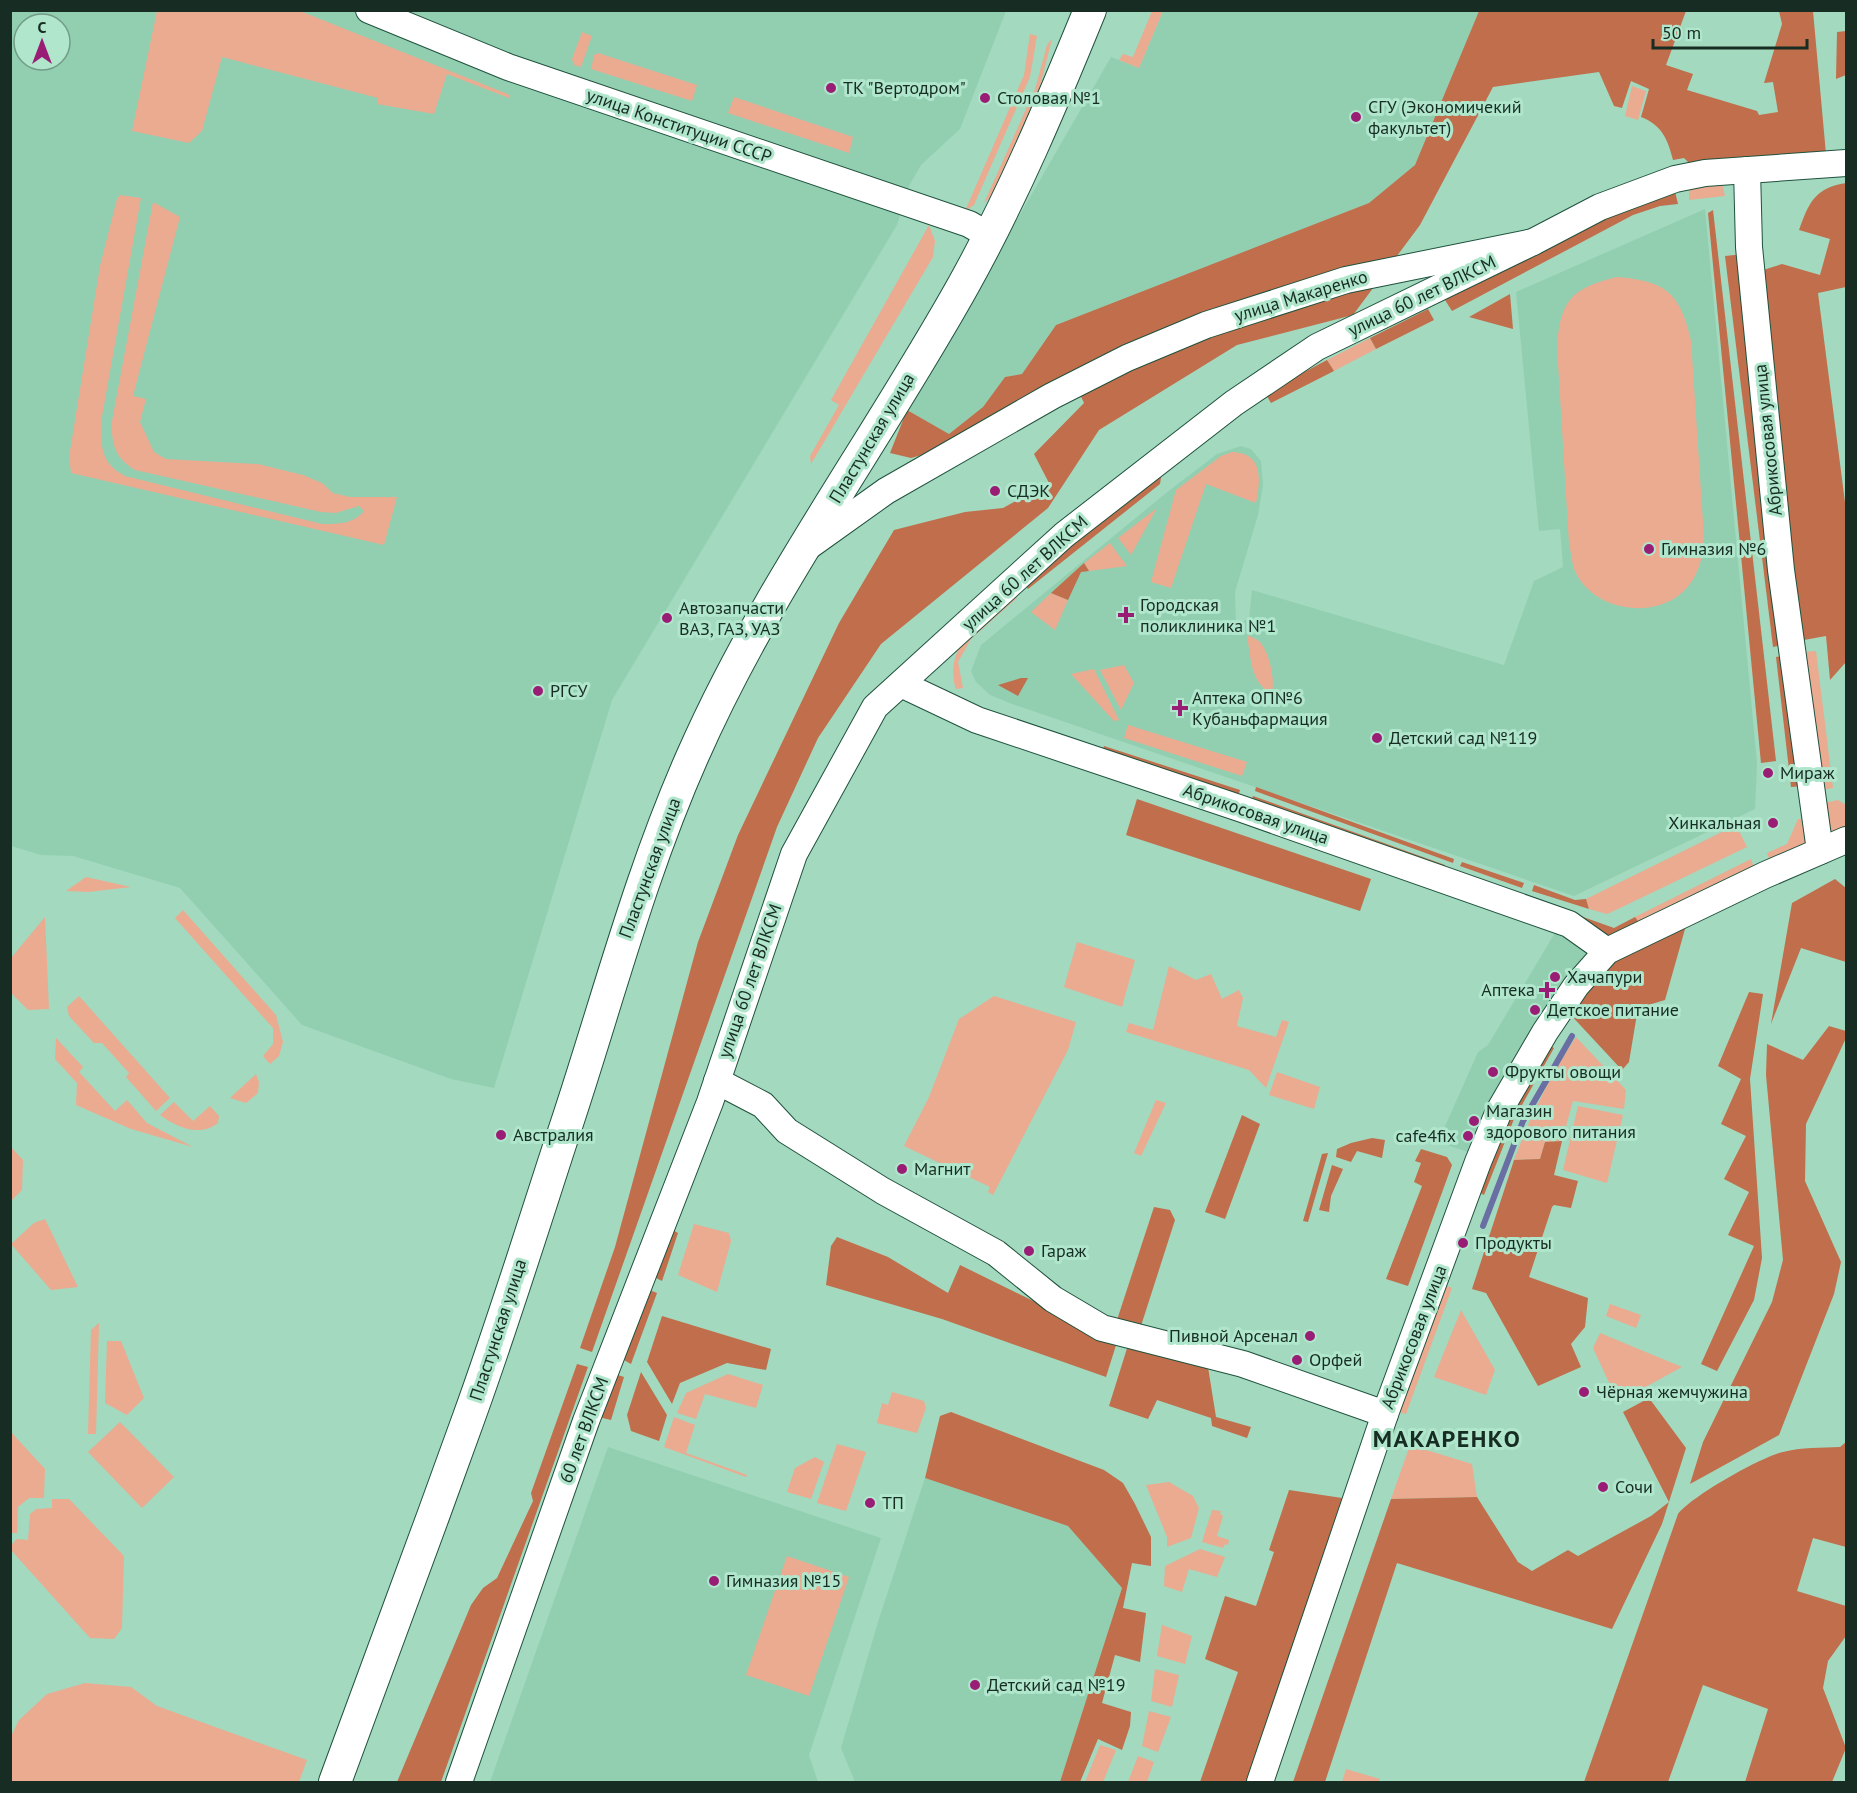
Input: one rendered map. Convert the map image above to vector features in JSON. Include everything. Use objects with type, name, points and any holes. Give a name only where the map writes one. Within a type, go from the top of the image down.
[{"type":"main road","name":"Пластунская улица","points":[[335,1782],[471,1410],[566,1127],[634,905],[661,832],[722,691],[800,554],[898,396],[990,236],[1015,187],[1090,10]]},
{"type":"street","name":"улица Конституции СССР","points":[[369,10],[508,67],[969,224],[990,236]]},
{"type":"street","name":"улица Макаренко","points":[[800,554],[886,491],[1052,396],[1127,358],[1196,329],[1346,280],[1533,242],[1600,207],[1658,184],[1705,173],[1846,163]]},
{"type":"street","name":"Абрикосовая улица","points":[[1747,170],[1749,247],[1781,570],[1820,851]]},
{"type":"street","name":"улица 60 лет ВЛКСМ","points":[[717,1081],[794,854],[875,706],[1064,535],[1234,403],[1317,347],[1533,242]]},
{"type":"street","name":"Абрикосовая улица","points":[[901,684],[978,720],[1569,924],[1607,951]]},
{"type":"street","name":"Абрикосовая улица","points":[[1260,1782],[1385,1414],[1499,1111],[1545,1032],[1576,986],[1607,951],[1846,840]]},
{"type":"street","points":[[717,1081],[763,1105],[787,1131],[883,1191],[996,1253],[1053,1299],[1094,1324],[1135,1338],[1243,1364],[1385,1414]]},
{"type":"street","name":"60 лет ВЛКСМ","points":[[459,1782],[591,1410],[717,1081]]},
{"type":"shaded area","points":[[10,11],[1006,11],[960,129],[921,165],[909,186],[897,225],[612,700],[494,1088],[451,1079],[302,1025],[180,888],[73,856],[41,855],[11,846]]},
{"type":"shaded area","points":[[157,11],[300,11],[510,95],[509,98],[447,74],[434,114],[377,104],[378,98],[222,57],[202,131],[189,143],[132,131]]},
{"type":"shaded area","points":[[1152,11],[1163,11],[1139,68],[1119,60],[1123,54],[1133,57]]},
{"type":"shaded area","points":[[1163,11],[1479,11],[1415,165],[1369,203],[1056,325],[1022,374],[1005,377],[983,407],[949,434],[907,410],[1111,57],[1139,68]]},
{"type":"shaded area","points":[[1479,11],[1686,11],[1666,65],[1693,74],[1687,90],[1757,111],[1759,115],[1778,112],[1773,82],[1764,83],[1782,24],[1779,11],[1813,11],[1826,154],[1768,156],[1689,163],[1684,158],[1673,160],[1663,134],[1654,124],[1641,117],[1649,89],[1631,81],[1622,108],[1614,106],[1599,72],[1493,87],[1420,225],[1353,315],[1237,345],[1099,430],[1048,508],[881,644],[818,738],[777,827],[592,1352],[580,1348],[615,1247],[698,942],[738,835],[839,623],[894,530],[965,512],[1003,508],[1049,483],[1034,454],[1084,403],[1071,375],[940,450],[911,458],[890,453],[907,410],[949,434],[983,407],[1005,377],[1022,374],[1056,325],[1369,203],[1415,165]]},
{"type":"shaded area","points":[[1846,31],[1846,75],[1836,79],[1837,32]]},
{"type":"shaded area","points":[[582,32],[592,36],[581,67],[574,65],[572,59]]},
{"type":"shaded area","points":[[1030,34],[1037,36],[1030,77],[974,205],[965,211],[1024,75]]},
{"type":"shaded area","points":[[1052,39],[1039,90],[992,196],[984,203],[1035,89],[1047,45]]},
{"type":"shaded area","points":[[598,53],[697,85],[692,101],[591,69],[594,55]]},
{"type":"shaded area","points":[[1632,86],[1646,91],[1638,120],[1625,116]]},
{"type":"shaded area","points":[[734,97],[853,137],[849,153],[728,113]]},
{"type":"shaded area","points":[[1721,179],[1725,196],[1689,200],[1689,183]]},
{"type":"shaded area","points":[[1846,183],[1846,287],[1818,293],[1846,510],[1846,662],[1830,680],[1826,636],[1804,640],[1782,483],[1763,270],[1782,264],[1820,275],[1830,239],[1799,230],[1810,204],[1820,193],[1835,185]]},
{"type":"shaded area","points":[[1674,187],[1678,204],[1660,206],[1633,215],[1452,311],[1445,300],[1595,220]]},
{"type":"shaded area","points":[[120,195],[141,198],[101,422],[102,447],[111,466],[125,476],[322,524],[350,521],[364,511],[359,506],[336,513],[321,512],[135,470],[123,461],[112,437],[112,421],[153,202],[180,217],[133,396],[146,399],[140,422],[154,452],[166,459],[258,464],[303,475],[322,483],[333,493],[350,497],[397,497],[384,545],[71,473],[69,457],[100,266],[117,199]]},
{"type":"shaded area","points":[[1705,209],[1757,763],[1755,809],[1574,896],[1012,704],[990,695],[976,682],[971,671],[981,645],[1166,493],[1217,454],[1241,446],[1251,449],[1261,461],[1263,485],[1258,515],[1235,592],[1236,624],[1249,619],[1252,590],[1504,665],[1534,581],[1563,567],[1560,529],[1539,531],[1516,292]]},
{"type":"shaded area","points":[[1713,210],[1776,761],[1761,763],[1708,213]]},
{"type":"shaded area","points":[[929,225],[935,241],[933,257],[811,464],[810,456],[839,405],[831,400]]},
{"type":"shaded area","points":[[1744,254],[1787,644],[1773,647],[1725,256]]},
{"type":"shaded area","points":[[1617,277],[1647,282],[1668,292],[1682,310],[1691,340],[1704,537],[1702,555],[1695,576],[1680,594],[1666,603],[1649,607],[1631,608],[1598,597],[1585,586],[1575,571],[1569,544],[1557,347],[1561,318],[1565,307],[1579,292],[1589,286]]},
{"type":"shaded area","points":[[1510,294],[1513,329],[1469,317]]},
{"type":"shaded area","points":[[1428,309],[1434,320],[1376,349],[1370,338]]},
{"type":"shaded area","points":[[1370,338],[1376,349],[1334,371],[1327,360]]},
{"type":"shaded area","points":[[1327,360],[1334,371],[1271,403],[1265,393]]},
{"type":"shaded area","points":[[1232,452],[1242,453],[1255,462],[1259,477],[1256,503],[1206,484],[1171,588],[1151,582],[1176,490],[1221,456]]},
{"type":"shaded area","points":[[1162,471],[1160,484],[1028,589],[1023,583]]},
{"type":"shaded area","points":[[1157,508],[1131,555],[1118,538]]},
{"type":"shaded area","points":[[1110,543],[1127,566],[1089,571],[1084,563]]},
{"type":"shaded area","points":[[1084,563],[1089,571],[1081,572],[1068,600],[1051,593]]},
{"type":"shaded area","points":[[1009,592],[1017,598],[971,639],[958,662],[963,688],[956,689],[953,673],[960,646],[977,623]]},
{"type":"shaded area","points":[[1051,593],[1068,600],[1055,630],[1031,612]]},
{"type":"shaded area","points":[[1247,635],[1260,642],[1267,653],[1272,674],[1272,694],[1259,683],[1255,676]]},
{"type":"shaded area","points":[[1816,651],[1833,788],[1821,790],[1802,652]]},
{"type":"shaded area","points":[[1787,655],[1803,786],[1791,787],[1776,657]]},
{"type":"shaded area","points":[[1124,665],[1134,683],[1121,710],[1100,670]]},
{"type":"shaded area","points":[[1094,669],[1119,720],[1114,721],[1071,674]]},
{"type":"shaded area","points":[[1028,678],[1018,696],[998,685]]},
{"type":"shaded area","points":[[1128,725],[1247,762],[1242,776],[1124,738]]},
{"type":"shaded area","points":[[1104,746],[1240,790],[1236,802],[1101,754]]},
{"type":"shaded area","points":[[1256,787],[1454,859],[1453,863],[1255,791]]},
{"type":"shaded area","points":[[1253,796],[1445,865],[1442,873],[1249,807]]},
{"type":"shaded area","points":[[1137,799],[1371,879],[1360,911],[1126,835]]},
{"type":"shaded area","points":[[1838,800],[1846,805],[1846,830],[1832,835],[1824,803]]},
{"type":"shaded area","points":[[1798,819],[1809,820],[1806,847],[1771,864],[1767,853],[1787,844]]},
{"type":"shaded area","points":[[1736,825],[1747,847],[1607,914],[1589,909],[1586,899]]},
{"type":"shaded area","points":[[1751,859],[1756,874],[1643,928],[1635,917]]},
{"type":"shaded area","points":[[1462,862],[1524,883],[1522,888],[1460,866]]},
{"type":"shaded area","points":[[86,877],[131,887],[88,892],[66,891]]},
{"type":"shaded area","points":[[1835,879],[1846,888],[1846,962],[1801,948],[1771,1024],[1792,903]]},
{"type":"shaded area","points":[[1534,885],[1575,900],[1586,899],[1589,909],[1532,891]]},
{"type":"shaded area","points":[[1530,898],[1614,928],[1635,917],[1643,928],[1606,943]]},
{"type":"shaded area","points":[[183,910],[276,1015],[283,1042],[279,1056],[270,1064],[263,1056],[273,1044],[273,1028],[175,918]]},
{"type":"shaded area","points":[[45,917],[49,1009],[28,1010],[11,993],[11,958]]},
{"type":"shaded area","points":[[1687,922],[1665,1000],[1638,1008],[1629,1062],[1622,1070],[1568,1012],[1614,959]]},
{"type":"shaded area","points":[[1559,926],[1597,949],[1474,1154],[1438,1142],[1478,1052],[1488,1045]]},
{"type":"shaded area","points":[[1077,942],[1135,960],[1122,1007],[1064,987]]},
{"type":"shaded area","points":[[1169,966],[1196,980],[1211,974],[1222,999],[1239,990],[1243,998],[1237,1026],[1276,1037],[1282,1020],[1289,1022],[1266,1088],[1249,1070],[1126,1032],[1129,1023],[1153,1030]]},
{"type":"shaded area","points":[[1749,992],[1763,994],[1750,1079],[1762,1258],[1754,1300],[1717,1371],[1701,1364],[1754,1246],[1728,1235],[1749,1192],[1724,1179],[1746,1136],[1721,1124],[1741,1079],[1718,1066]]},
{"type":"shaded area","points":[[79,996],[170,1098],[156,1111],[126,1077],[129,1073],[102,1043],[94,1043],[69,1016],[67,1007]]},
{"type":"shaded area","points":[[994,996],[1076,1022],[1068,1050],[993,1195],[988,1192],[990,1187],[904,1146],[929,1097],[959,1019]]},
{"type":"shaded area","points":[[1829,1026],[1846,1031],[1846,1038],[1806,1124],[1805,1181],[1841,1262],[1834,1294],[1779,1435],[1690,1484],[1703,1442],[1772,1302],[1783,1260],[1766,1075],[1767,1044],[1803,1060]]},
{"type":"shaded area","points":[[1576,1037],[1626,1090],[1624,1109],[1573,1101],[1562,1141],[1545,1142],[1540,1159],[1514,1160],[1541,1097]]},
{"type":"shaded area","points":[[56,1038],[83,1067],[79,1072],[115,1111],[127,1100],[147,1123],[193,1147],[131,1129],[76,1105],[77,1083],[55,1059]]},
{"type":"shaded area","points":[[1545,1043],[1554,1048],[1514,1119],[1484,1195],[1476,1191]]},
{"type":"shaded area","points":[[1277,1072],[1320,1087],[1314,1109],[1269,1095]]},
{"type":"shaded area","points":[[256,1074],[259,1082],[258,1093],[246,1103],[230,1098]]},
{"type":"shaded area","points":[[1156,1100],[1166,1103],[1141,1156],[1134,1153]]},
{"type":"shaded area","points":[[174,1102],[193,1121],[210,1106],[219,1116],[218,1123],[196,1130],[174,1124],[160,1115]]},
{"type":"shaded area","points":[[1578,1106],[1623,1115],[1607,1183],[1563,1170]]},
{"type":"shaded area","points":[[1242,1115],[1260,1124],[1225,1219],[1205,1212]]},
{"type":"shaded area","points":[[1372,1138],[1385,1140],[1382,1158],[1357,1151],[1351,1162],[1336,1157],[1337,1149]]},
{"type":"shaded area","points":[[1562,1141],[1554,1175],[1578,1181],[1571,1208],[1554,1205],[1552,1207],[1529,1277],[1588,1298],[1585,1327],[1571,1344],[1581,1367],[1538,1386],[1486,1293],[1472,1289],[1514,1160],[1540,1159],[1545,1142]]},
{"type":"shaded area","points":[[10,1146],[23,1160],[22,1190],[11,1201]]},
{"type":"shaded area","points":[[1421,1149],[1447,1157],[1452,1165],[1408,1286],[1386,1279],[1422,1186],[1414,1182],[1421,1163],[1415,1161]]},
{"type":"shaded area","points":[[1328,1153],[1308,1222],[1303,1221],[1322,1154]]},
{"type":"shaded area","points":[[1332,1165],[1343,1169],[1331,1196],[1329,1212],[1319,1210]]},
{"type":"shaded area","points":[[1154,1207],[1170,1210],[1175,1220],[1140,1329],[1116,1323]]},
{"type":"shaded area","points":[[45,1219],[78,1287],[51,1290],[11,1244],[34,1223]]},
{"type":"shaded area","points":[[694,1224],[729,1233],[731,1241],[717,1292],[678,1275]]},
{"type":"shaded area","points":[[669,1228],[678,1233],[662,1281],[654,1277]]},
{"type":"shaded area","points":[[837,1237],[888,1257],[948,1293],[960,1265],[1117,1342],[1106,1377],[942,1319],[826,1285],[831,1246]]},
{"type":"shaded area","points":[[1440,1283],[1452,1288],[1406,1414],[1394,1411]]},
{"type":"shaded area","points":[[647,1289],[657,1293],[631,1364],[622,1359]]},
{"type":"shaded area","points":[[1610,1304],[1641,1315],[1636,1328],[1606,1316]]},
{"type":"shaded area","points":[[1461,1310],[1495,1370],[1486,1395],[1434,1377]]},
{"type":"shaded area","points":[[662,1316],[771,1349],[766,1370],[727,1363],[680,1383],[672,1404],[647,1362]]},
{"type":"shaded area","points":[[99,1323],[96,1434],[88,1434],[91,1330]]},
{"type":"shaded area","points":[[1600,1333],[1682,1367],[1618,1402],[1593,1348]]},
{"type":"shaded area","points":[[107,1341],[121,1341],[144,1398],[127,1415],[105,1403]]},
{"type":"shaded area","points":[[1129,1342],[1207,1361],[1216,1417],[1251,1427],[1247,1438],[1212,1426],[1211,1418],[1157,1400],[1148,1419],[1109,1406]]},
{"type":"shaded area","points":[[577,1364],[588,1367],[441,1782],[397,1782],[471,1605],[483,1588],[497,1578],[533,1501],[531,1493]]},
{"type":"shaded area","points":[[641,1372],[667,1415],[659,1441],[631,1431],[627,1415]]},
{"type":"shaded area","points":[[612,1373],[624,1377],[611,1420],[598,1417]]},
{"type":"shaded area","points":[[728,1374],[763,1385],[756,1408],[705,1394],[696,1419],[677,1413],[686,1393]]},
{"type":"shaded area","points":[[892,1392],[924,1401],[926,1408],[917,1433],[877,1423],[882,1403],[888,1405]]},
{"type":"shaded area","points":[[1649,1398],[1686,1448],[1669,1502],[1623,1412]]},
{"type":"shaded area","points":[[951,1412],[1104,1470],[1123,1483],[1151,1537],[1151,1566],[1132,1563],[1123,1608],[1146,1613],[1140,1662],[1115,1655],[1102,1703],[1131,1712],[1130,1726],[1122,1750],[1098,1739],[1080,1782],[1060,1782],[1122,1588],[1068,1526],[925,1478],[940,1416]]},
{"type":"shaded area","points":[[674,1417],[695,1425],[686,1453],[747,1475],[746,1477],[664,1447]]},
{"type":"shaded area","points":[[120,1422],[174,1477],[142,1508],[88,1452]]},
{"type":"shaded area","points":[[11,1432],[45,1469],[44,1498],[29,1498],[18,1507],[17,1533],[11,1533]]},
{"type":"shaded area","points":[[1846,1442],[1846,1547],[1813,1538],[1797,1591],[1846,1606],[1846,1636],[1828,1661],[1823,1688],[1846,1748],[1832,1782],[1745,1782],[1768,1709],[1703,1685],[1668,1782],[1584,1782],[1678,1514],[1697,1497],[1773,1455],[1797,1449],[1840,1447]]},
{"type":"shaded area","points":[[837,1444],[866,1452],[846,1511],[817,1503]]},
{"type":"shaded area","points":[[1410,1445],[1472,1464],[1477,1497],[1391,1499]]},
{"type":"shaded area","name":"Гимназия №15","points":[[608,1447],[881,1538],[809,1755],[818,1782],[490,1782]]},
{"type":"shaded area","points":[[815,1457],[824,1462],[811,1499],[787,1492],[795,1468]]},
{"type":"shaded area","name":"Детский сад №19","points":[[925,1478],[1068,1526],[1122,1588],[1060,1782],[855,1782],[841,1748],[878,1622]]},
{"type":"shaded area","points":[[1169,1482],[1193,1496],[1199,1508],[1191,1538],[1167,1547],[1167,1537],[1146,1485]]},
{"type":"shaded area","points":[[1289,1490],[1342,1498],[1247,1782],[1200,1782],[1238,1672],[1205,1659],[1225,1596],[1256,1606],[1274,1552],[1269,1550]]},
{"type":"shaded area","points":[[1477,1497],[1518,1562],[1532,1571],[1568,1550],[1578,1556],[1651,1516],[1669,1502],[1662,1524],[1612,1629],[1397,1563],[1325,1782],[1293,1782],[1391,1499]]},
{"type":"shaded area","points":[[52,1499],[69,1499],[124,1556],[122,1628],[114,1639],[90,1638],[11,1550],[11,1545],[17,1539],[28,1540],[30,1514],[36,1509],[52,1508]]},
{"type":"shaded area","points":[[1212,1510],[1221,1511],[1220,1514],[1223,1516],[1217,1536],[1229,1540],[1228,1545],[1225,1544],[1223,1548],[1202,1542]]},
{"type":"shaded area","points":[[1200,1549],[1225,1557],[1217,1577],[1189,1569],[1182,1592],[1164,1586],[1165,1566]]},
{"type":"shaded area","points":[[787,1556],[849,1577],[809,1696],[746,1675]]},
{"type":"shaded area","points":[[1162,1625],[1192,1636],[1185,1664],[1157,1656]]},
{"type":"shaded area","points":[[1155,1669],[1179,1675],[1172,1707],[1151,1701]]},
{"type":"shaded area","points":[[85,1683],[131,1687],[157,1706],[307,1760],[299,1782],[11,1782],[11,1736],[19,1720],[47,1694]]},
{"type":"shaded area","points":[[1149,1711],[1171,1717],[1158,1752],[1142,1746]]},
{"type":"shaded area","points":[[1100,1745],[1116,1750],[1103,1782],[1085,1782]]},
{"type":"shaded area","points":[[1138,1756],[1154,1762],[1147,1782],[1128,1782]]},
{"type":"shaded area","points":[[1346,1769],[1380,1779],[1379,1782],[1342,1782]]},
{"type":"waterway","points":[[1483,1226],[1523,1121],[1572,1036]]},
{"type":"place","name":"ТК \"Вертодром\"","points":[[831,88]]},
{"type":"place","name":"Столовая №1","points":[[985,98]]},
{"type":"place","name":"СГУ (Экономичекий факультет)","points":[[1356,117]]},
{"type":"place","name":"СДЭК","points":[[995,491]]},
{"type":"place","name":"Гимназия №6","points":[[1649,549]]},
{"type":"place","name":"Городская поликлиника №1","points":[[1126,615]]},
{"type":"place","name":"Автозапчасти ВАЗ, ГАЗ, УАЗ","points":[[667,618]]},
{"type":"place","name":"РГСУ","points":[[538,691]]},
{"type":"place","name":"Аптека ОП№6 Кубаньфармация","points":[[1180,708]]},
{"type":"place","name":"Детский сад №119","points":[[1377,738]]},
{"type":"place","name":"Мираж","points":[[1768,773]]},
{"type":"place","name":"Хинкальная","points":[[1773,823]]},
{"type":"place","name":"Хачапури","points":[[1555,977]]},
{"type":"place","name":"Аптека","points":[[1547,990]]},
{"type":"place","name":"Детское питание","points":[[1535,1010]]},
{"type":"place","name":"Фрукты овощи","points":[[1493,1072]]},
{"type":"place","name":"Магазин здорового питания","points":[[1474,1121]]},
{"type":"place","name":"Австралия","points":[[501,1135]]},
{"type":"place","name":"cafe4fix","points":[[1468,1136]]},
{"type":"place","name":"Магнит","points":[[902,1169]]},
{"type":"place","name":"Продукты","points":[[1463,1243]]},
{"type":"place","name":"Гараж","points":[[1029,1251]]},
{"type":"place","name":"Пивной Арсенал","points":[[1310,1336]]},
{"type":"place","name":"Орфей","points":[[1297,1360]]},
{"type":"place","name":"Чёрная жемчужина","points":[[1584,1392]]},
{"type":"place","name":"Сочи","points":[[1603,1487]]},
{"type":"place","name":"ТП","points":[[870,1503]]},
{"type":"place","name":"Гимназия №15","points":[[714,1581]]},
{"type":"place","name":"Детский сад №19","points":[[975,1685]]},
{"type":"district","name":"МАКАРЕНКО","points":[[1447,1439]]}]
